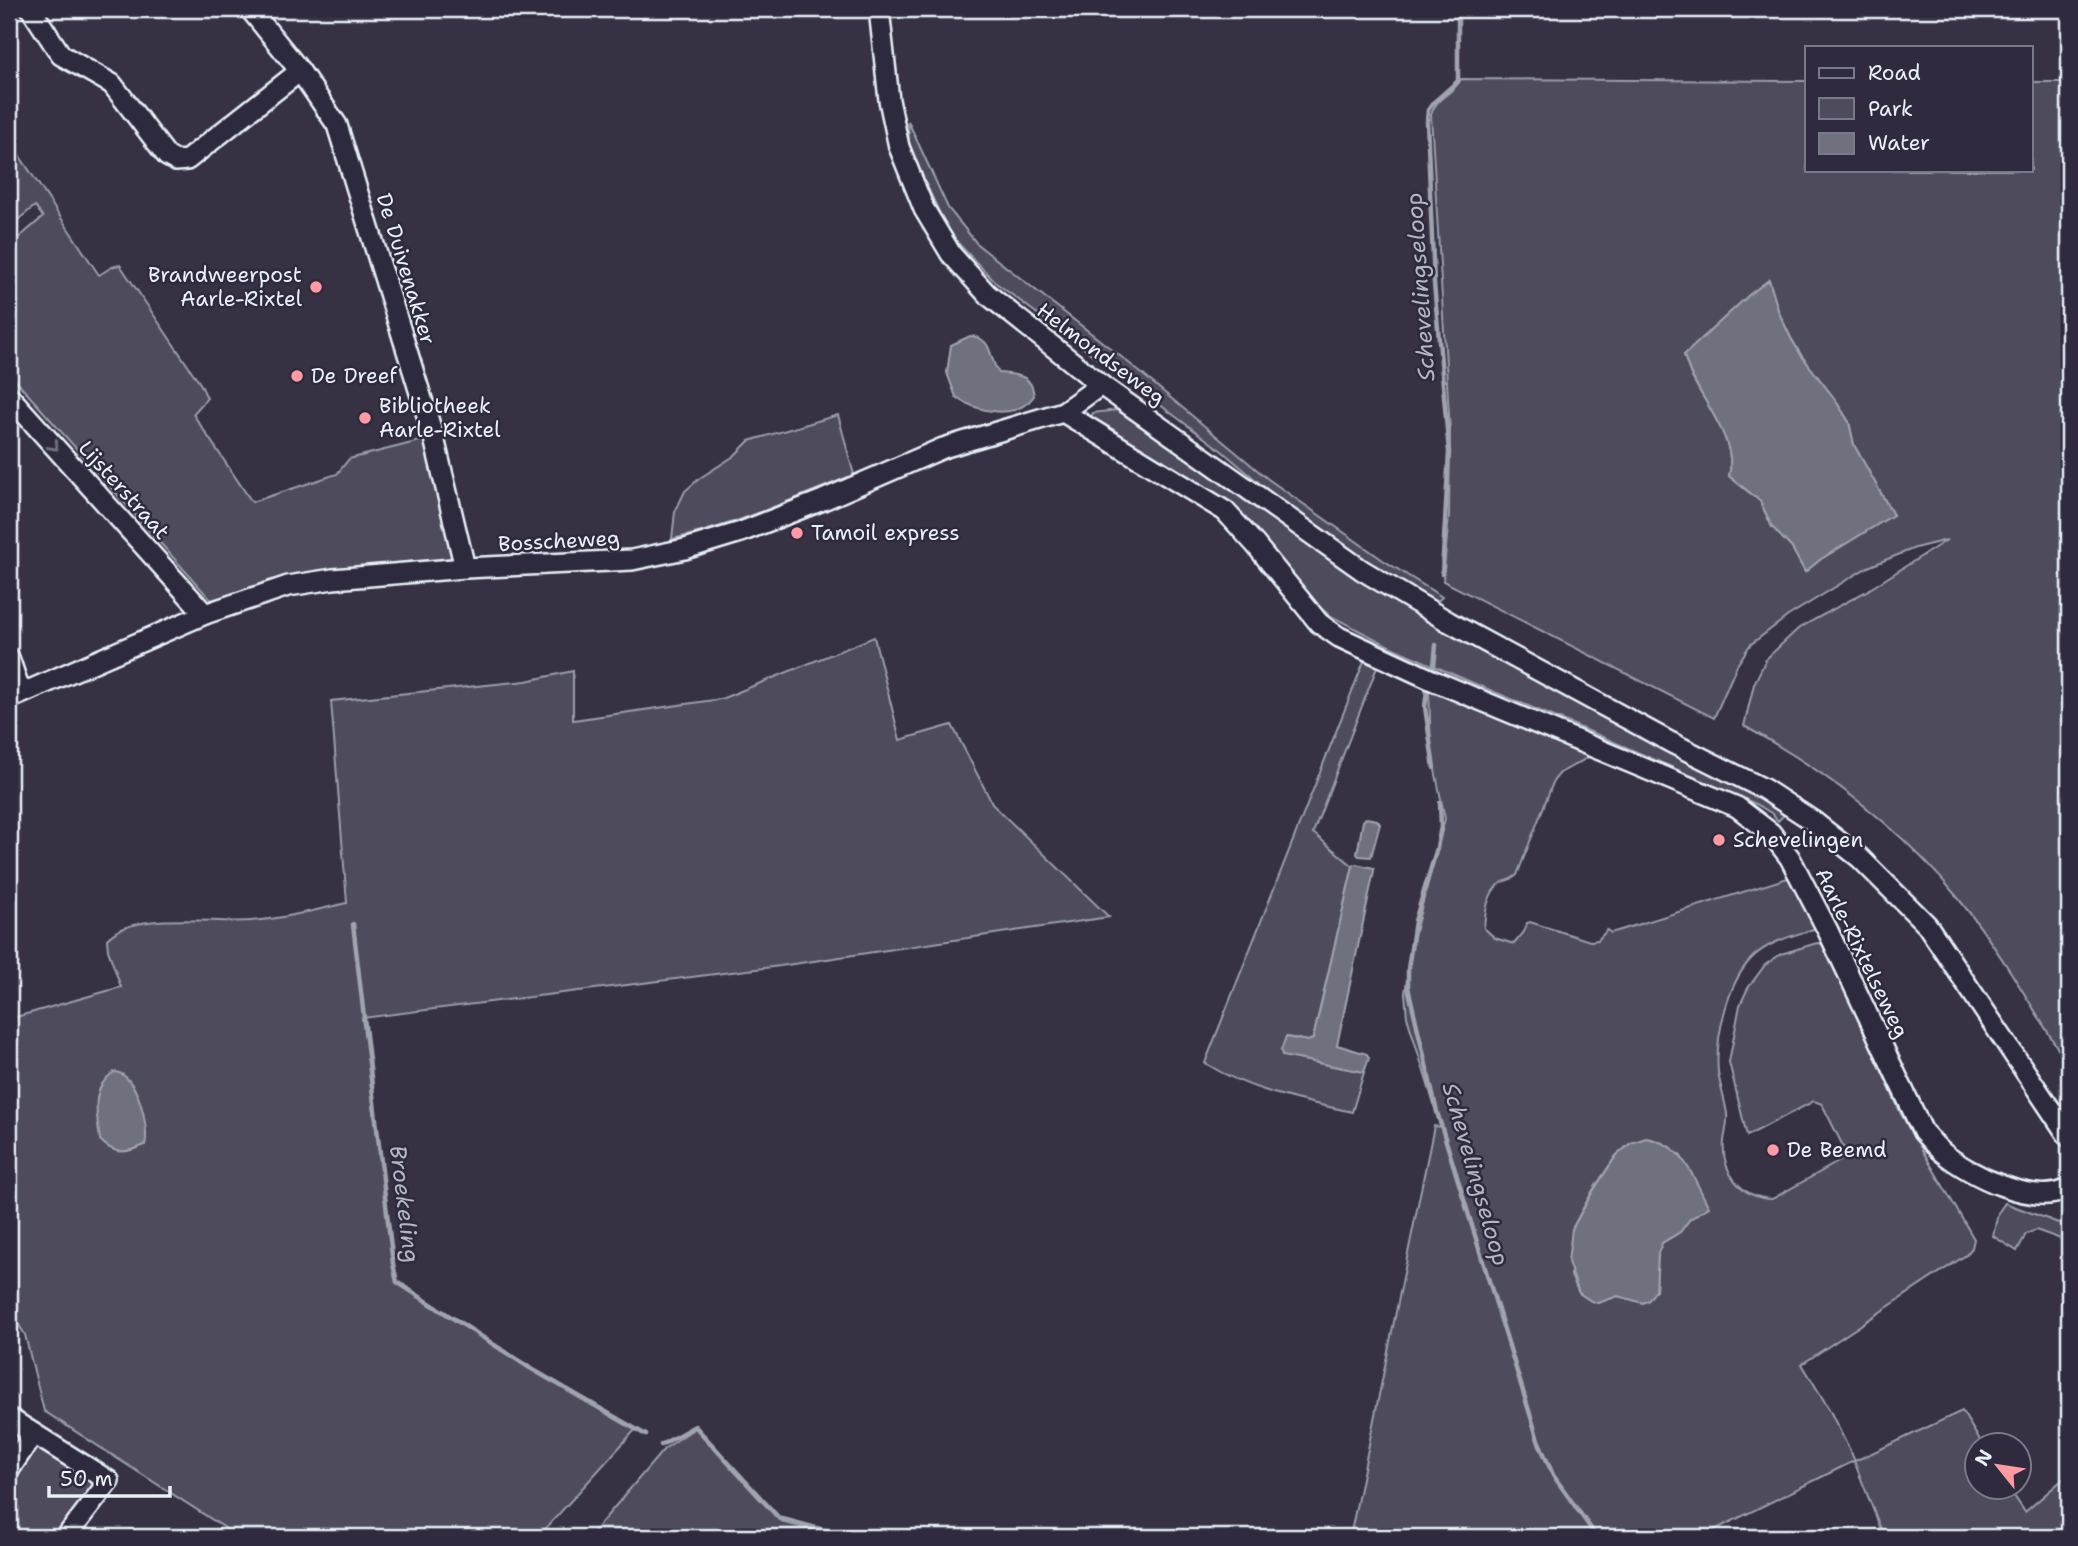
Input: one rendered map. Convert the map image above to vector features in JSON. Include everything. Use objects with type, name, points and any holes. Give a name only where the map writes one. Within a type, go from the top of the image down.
[{"type":"street","points":[[31,9],[61,55],[111,84],[167,156],[176,162],[187,160],[300,71]]},
{"type":"street","name":"De Duivenakker","points":[[250,9],[300,71],[337,125],[434,438],[465,568]]},
{"type":"street","name":"Helmondseweg","points":[[879,9],[889,100],[899,147],[924,209],[951,254],[987,294],[1101,385],[1299,527],[1362,570],[1449,622]]},
{"type":"street","name":"Bosscheweg","points":[[15,696],[205,614],[288,586],[333,579],[465,568],[632,560],[685,550],[741,532],[823,500],[943,448],[1063,412],[1101,385]]},
{"type":"street","name":"Lijsterstraat","points":[[9,396],[205,614]]},
{"type":"street","name":"Aarle-Rixtelseweg","points":[[1063,412],[1225,511],[1319,623],[1339,638],[1432,680],[1737,807],[1771,833],[1790,858],[1828,931],[1923,1132],[1951,1158],[1978,1175],[2015,1190],[2036,1195],[2061,1193],[2069,1188]]},
{"type":"street","name":"Aarle-Rixtelseweg","points":[[1449,622],[1670,743],[1764,789],[1814,821],[1860,858],[1927,925],[2069,1137]]},
{"type":"street","points":[[9,658],[15,696]]},
{"type":"street","points":[[9,1418],[109,1481],[66,1537]]},
{"type":"street","points":[[9,1470],[33,1433]]},
{"type":"green space","points":[[1461,79],[1805,81],[1805,172],[2032,172],[2032,82],[2069,82],[2069,1067],[1988,938],[1935,872],[1886,824],[1832,781],[1744,726],[1754,684],[1766,659],[1799,628],[1865,592],[1947,540],[1915,548],[1868,567],[1788,616],[1750,645],[1737,665],[1714,718],[1443,581],[1449,515],[1450,432],[1431,115],[1436,104]],"holes":[[[1769,280],[1779,313],[1791,338],[1849,422],[1854,445],[1893,515],[1821,559],[1805,572],[1792,548],[1772,527],[1760,501],[1729,476],[1729,451],[1725,439],[1692,378],[1684,355]]]},
{"type":"green space","points":[[908,121],[948,208],[978,245],[1124,359],[1268,479],[1383,560],[1442,597],[1436,603],[1352,552],[1277,498],[1222,451],[996,283],[958,243],[943,220],[917,165],[909,142]]},
{"type":"green space","points":[[9,140],[99,275],[120,265],[201,385],[207,398],[193,414],[252,502],[337,474],[349,459],[424,440],[460,561],[280,579],[211,600],[9,373],[9,246],[43,217],[35,206],[9,227]]},
{"type":"green space","points":[[1117,410],[1327,557],[1405,608],[1788,811],[1778,821],[1756,804],[1391,647],[1329,615],[1302,592],[1271,548],[1090,419],[1093,413]]},
{"type":"green space","points":[[838,415],[854,475],[741,519],[672,539],[675,512],[685,491],[734,456],[749,441]]},
{"type":"green space","points":[[874,637],[900,740],[952,725],[993,805],[1109,917],[780,966],[362,1018],[396,1282],[527,1367],[635,1430],[538,1537],[239,1537],[44,1411],[25,1335],[9,1309],[9,1019],[121,987],[108,950],[107,939],[136,924],[174,920],[262,920],[347,903],[331,701],[526,681],[573,671],[573,720],[721,699]]},
{"type":"green space","points":[[1364,661],[1377,667],[1313,833],[1353,866],[1313,1039],[1308,1041],[1286,1037],[1283,1056],[1364,1072],[1352,1112],[1257,1088],[1205,1063]]},
{"type":"green space","points":[[1429,691],[1588,754],[1587,758],[1560,773],[1554,780],[1517,875],[1501,883],[1493,892],[1484,928],[1495,938],[1514,944],[1530,922],[1590,941],[1598,940],[1607,930],[1611,933],[1791,877],[1817,928],[1772,944],[1750,960],[1735,983],[1724,1013],[1718,1044],[1718,1072],[1727,1114],[1724,1152],[1730,1173],[1742,1188],[1751,1194],[1772,1199],[1845,1158],[1847,1154],[1822,1104],[1814,1101],[1747,1136],[1729,1062],[1740,1005],[1748,988],[1765,965],[1781,954],[1817,943],[1825,944],[1901,1114],[1974,1239],[1972,1248],[1966,1255],[1802,1364],[1829,1409],[1855,1461],[1962,1411],[1974,1430],[1962,1430],[1962,1500],[2017,1500],[2025,1512],[2069,1474],[2069,1537],[2041,1537],[2035,1530],[2024,1537],[1884,1537],[1854,1461],[1700,1537],[1350,1537],[1434,1126],[1441,1127],[1407,1017],[1405,993],[1414,936],[1445,819],[1431,750]],"holes":[[[1631,1143],[1680,1154],[1708,1207],[1690,1219],[1680,1232],[1662,1243],[1658,1253],[1656,1290],[1643,1303],[1618,1296],[1598,1303],[1579,1293],[1571,1276],[1572,1229],[1593,1190],[1616,1156]]]},
{"type":"green space","points":[[2005,1203],[2069,1227],[2069,1242],[2036,1230],[2026,1234],[2017,1251],[1993,1236],[1998,1213]]},
{"type":"green space","points":[[695,1428],[777,1518],[785,1523],[842,1537],[589,1537],[664,1449]]},
{"type":"green space","points":[[39,1446],[94,1484],[92,1492],[56,1537],[9,1537],[9,1479],[32,1448]]},
{"type":"water","points":[[1769,280],[1779,313],[1791,338],[1849,422],[1854,445],[1893,515],[1821,559],[1805,572],[1792,548],[1772,527],[1760,501],[1729,476],[1729,451],[1725,439],[1692,377],[1684,355]]},
{"type":"water","points":[[970,336],[987,345],[999,373],[1023,377],[1030,383],[1034,396],[1026,404],[1017,409],[996,412],[975,407],[956,397],[947,373],[951,345]]},
{"type":"water","points":[[1366,818],[1377,820],[1380,824],[1371,857],[1357,854],[1363,821]]},
{"type":"water","points":[[1356,864],[1374,868],[1374,871],[1337,1045],[1367,1054],[1369,1058],[1364,1072],[1282,1056],[1281,1050],[1286,1037],[1308,1041],[1313,1039],[1353,866]]},
{"type":"water","points":[[114,1072],[122,1074],[135,1090],[146,1126],[145,1145],[121,1152],[111,1149],[100,1140],[96,1103],[101,1086]]},
{"type":"water","points":[[1646,1138],[1659,1141],[1679,1155],[1709,1207],[1690,1219],[1680,1232],[1662,1243],[1658,1253],[1656,1290],[1649,1300],[1643,1303],[1618,1296],[1598,1303],[1591,1301],[1579,1293],[1568,1262],[1572,1229],[1616,1156],[1631,1143]]},
{"type":"waterway","name":"Schevelingseloop","points":[[1442,574],[1449,452],[1434,283],[1427,121],[1428,110],[1433,103],[1458,81],[1458,9]]},
{"type":"waterway","points":[[2065,9],[2069,11]]},
{"type":"waterway","name":"Schevelingseloop","points":[[1434,666],[1436,645]]},
{"type":"waterway","name":"Schevelingseloop","points":[[1427,690],[1425,707],[1434,768]]},
{"type":"waterway","name":"Schevelingseloop","points":[[1440,803],[1441,827],[1415,921],[1408,987],[1437,1112],[1538,1440],[1553,1475],[1597,1537]]},
{"type":"waterway","name":"Broekeling","points":[[353,924],[397,1282],[530,1368],[646,1435]]},
{"type":"waterway","name":"Broekeling","points":[[661,1445],[695,1426],[779,1518],[850,1537]]},
{"type":"place","name":"Brandweerpost Aarle-Rixtel","points":[[316,287]]},
{"type":"place","name":"De Dreef","points":[[297,376]]},
{"type":"place","name":"Bibliotheek Aarle-Rixtel","points":[[365,418]]},
{"type":"place","name":"Tamoil express","points":[[797,533]]},
{"type":"place","name":"Schevelingen","points":[[1719,840]]},
{"type":"place","name":"De Beemd","points":[[1773,1150]]}]
